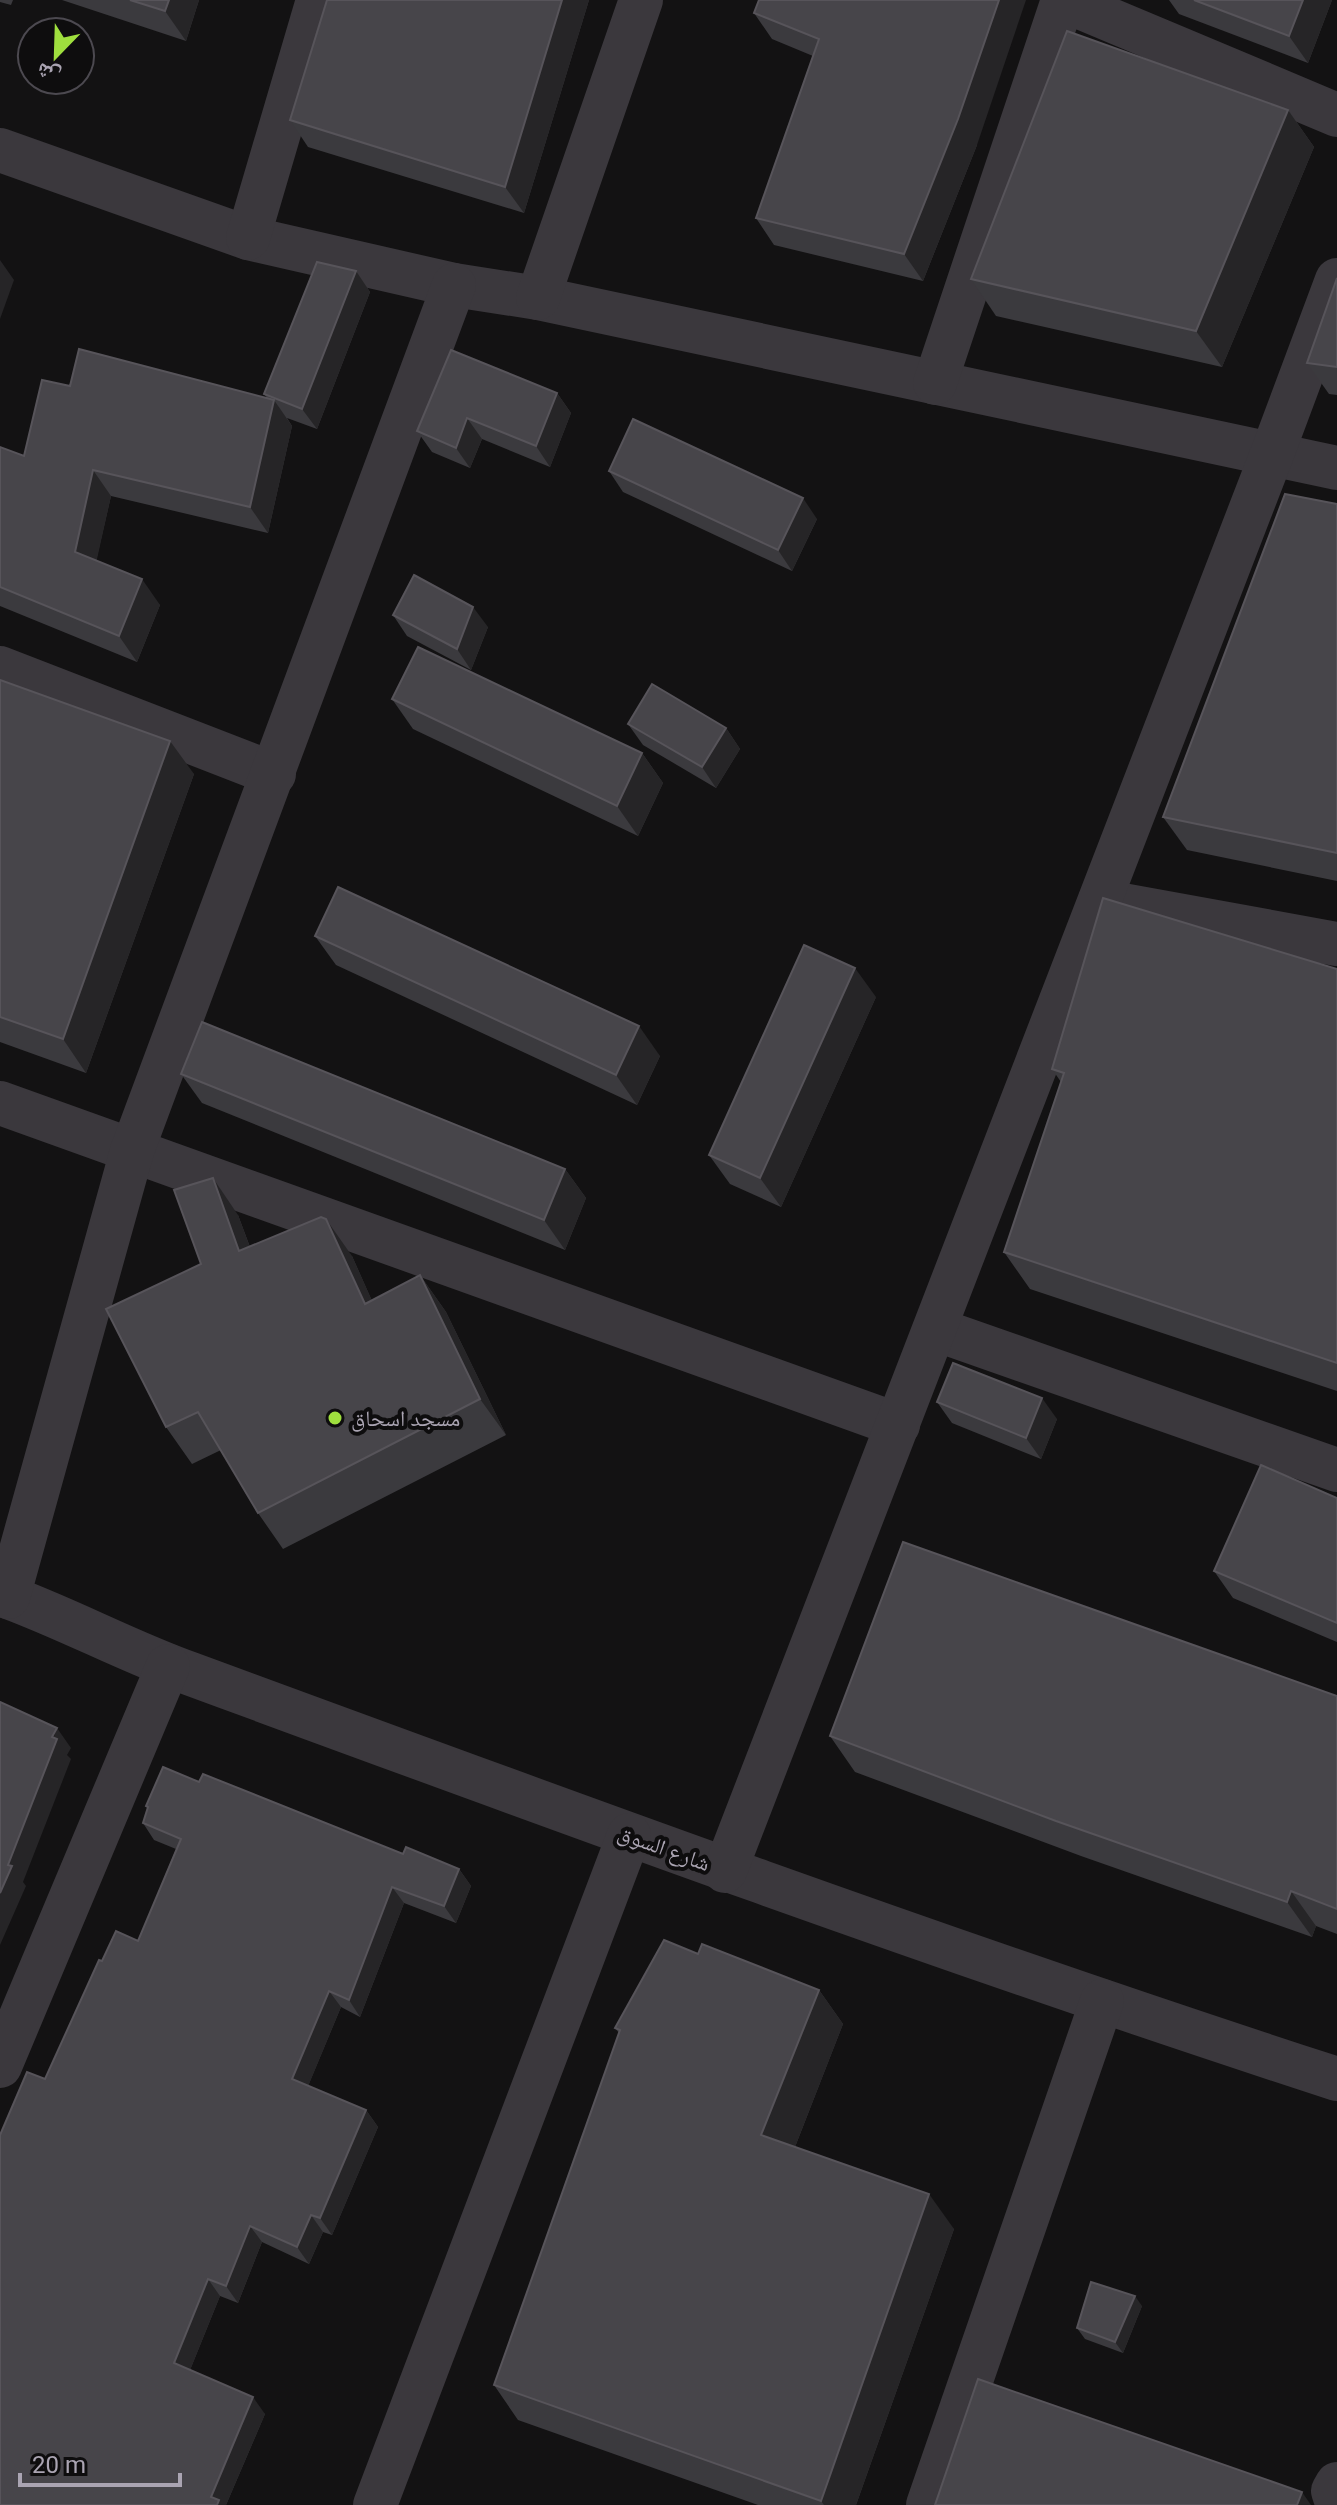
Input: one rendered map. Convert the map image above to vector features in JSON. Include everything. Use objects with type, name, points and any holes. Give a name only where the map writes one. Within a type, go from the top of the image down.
[{"type":"street","points":[[248,238],[318,0]]},
{"type":"street","points":[[538,298],[641,0]]},
{"type":"street","points":[[935,383],[1063,0],[1337,115]]},
{"type":"street","points":[[0,150],[248,238],[454,285],[538,298],[1337,468]]},
{"type":"street","points":[[725,1871],[1337,280]]},
{"type":"street","points":[[4,1596],[132,1151],[454,285]]},
{"type":"street","points":[[0,668],[274,774]]},
{"type":"street","points":[[1100,901],[1337,944]]},
{"type":"street","points":[[0,1103],[898,1425]]},
{"type":"street","points":[[935,1329],[1337,1470]]},
{"type":"street","name":"شارع السوق","points":[[4,1596],[168,1666],[725,1871],[1337,2079]]},
{"type":"street","points":[[0,2066],[168,1666]]},
{"type":"street","points":[[375,2505],[629,1835]]},
{"type":"street","points":[[928,2505],[1102,2001]]},
{"type":"street","points":[[1337,2484],[1333,2491],[1337,2503]]},
{"type":"building","points":[[130,0],[169,0],[165,11]]},
{"type":"building","points":[[327,0],[562,0],[505,187],[290,120]]},
{"type":"building","points":[[759,0],[999,0],[958,119],[904,254],[756,218],[819,39],[754,13]]},
{"type":"building","points":[[1194,0],[1303,0],[1289,36]]},
{"type":"building","points":[[1067,31],[1288,110],[1196,331],[971,279]]},
{"type":"building","points":[[317,262],[356,271],[302,409],[264,394]]},
{"type":"building","points":[[1337,278],[1337,367],[1307,363]]},
{"type":"building","points":[[79,349],[274,400],[250,507],[93,470],[75,552],[142,579],[119,636],[0,587],[0,447],[24,456],[42,380],[70,386]]},
{"type":"building","points":[[451,350],[557,393],[536,446],[467,418],[456,448],[417,431]]},
{"type":"building","points":[[633,419],[803,498],[778,550],[609,471]]},
{"type":"building","points":[[1285,494],[1337,504],[1337,853],[1163,817]]},
{"type":"building","points":[[414,575],[473,607],[457,649],[393,615]]},
{"type":"building","points":[[418,647],[642,753],[617,806],[392,699]]},
{"type":"building","points":[[0,680],[170,741],[63,1039],[0,1017]]},
{"type":"building","points":[[652,684],[726,728],[702,767],[628,724]]},
{"type":"building","points":[[338,887],[639,1026],[616,1075],[315,936]]},
{"type":"building","points":[[1103,898],[1337,969],[1337,1363],[1004,1252],[1064,1073],[1052,1069]]},
{"type":"building","points":[[804,945],[855,968],[760,1178],[709,1155]]},
{"type":"building","points":[[202,1022],[565,1169],[544,1220],[181,1074]]},
{"type":"building","points":[[213,1178],[239,1251],[321,1217],[326,1219],[365,1304],[420,1275],[480,1399],[258,1513],[198,1412],[166,1427],[106,1309],[201,1264],[174,1190]]},
{"type":"building","points":[[953,1363],[1042,1398],[1026,1438],[937,1402]]},
{"type":"building","points":[[1261,1465],[1337,1498],[1337,1623],[1214,1571]]},
{"type":"building","points":[[903,1542],[1337,1696],[1337,1909],[1291,1891],[1287,1902],[1056,1821],[830,1736]]},
{"type":"building","points":[[0,1702],[57,1728],[52,1737],[57,1739],[0,1893]]},
{"type":"building","points":[[163,1767],[199,1782],[203,1774],[403,1854],[406,1847],[459,1869],[444,1906],[392,1887],[349,2000],[329,1991],[292,2079],[366,2110],[320,2218],[311,2215],[297,2247],[250,2226],[226,2286],[208,2279],[174,2363],[253,2397],[211,2497],[219,2500],[217,2505],[0,2505],[0,2135],[27,2072],[45,2079],[99,1960],[102,1961],[116,1931],[138,1941],[181,1839],[143,1823],[146,1806]]},
{"type":"building","points":[[664,1940],[698,1954],[702,1944],[819,1990],[761,2135],[929,2194],[821,2501],[494,2385],[620,2030],[615,2028]]},
{"type":"building","points":[[1091,2282],[1135,2296],[1115,2342],[1077,2328]]},
{"type":"building","points":[[978,2379],[1302,2492],[1297,2505],[935,2505]]},
{"type":"place","name":"مسجد اسحاق","points":[[335,1418]]}]
